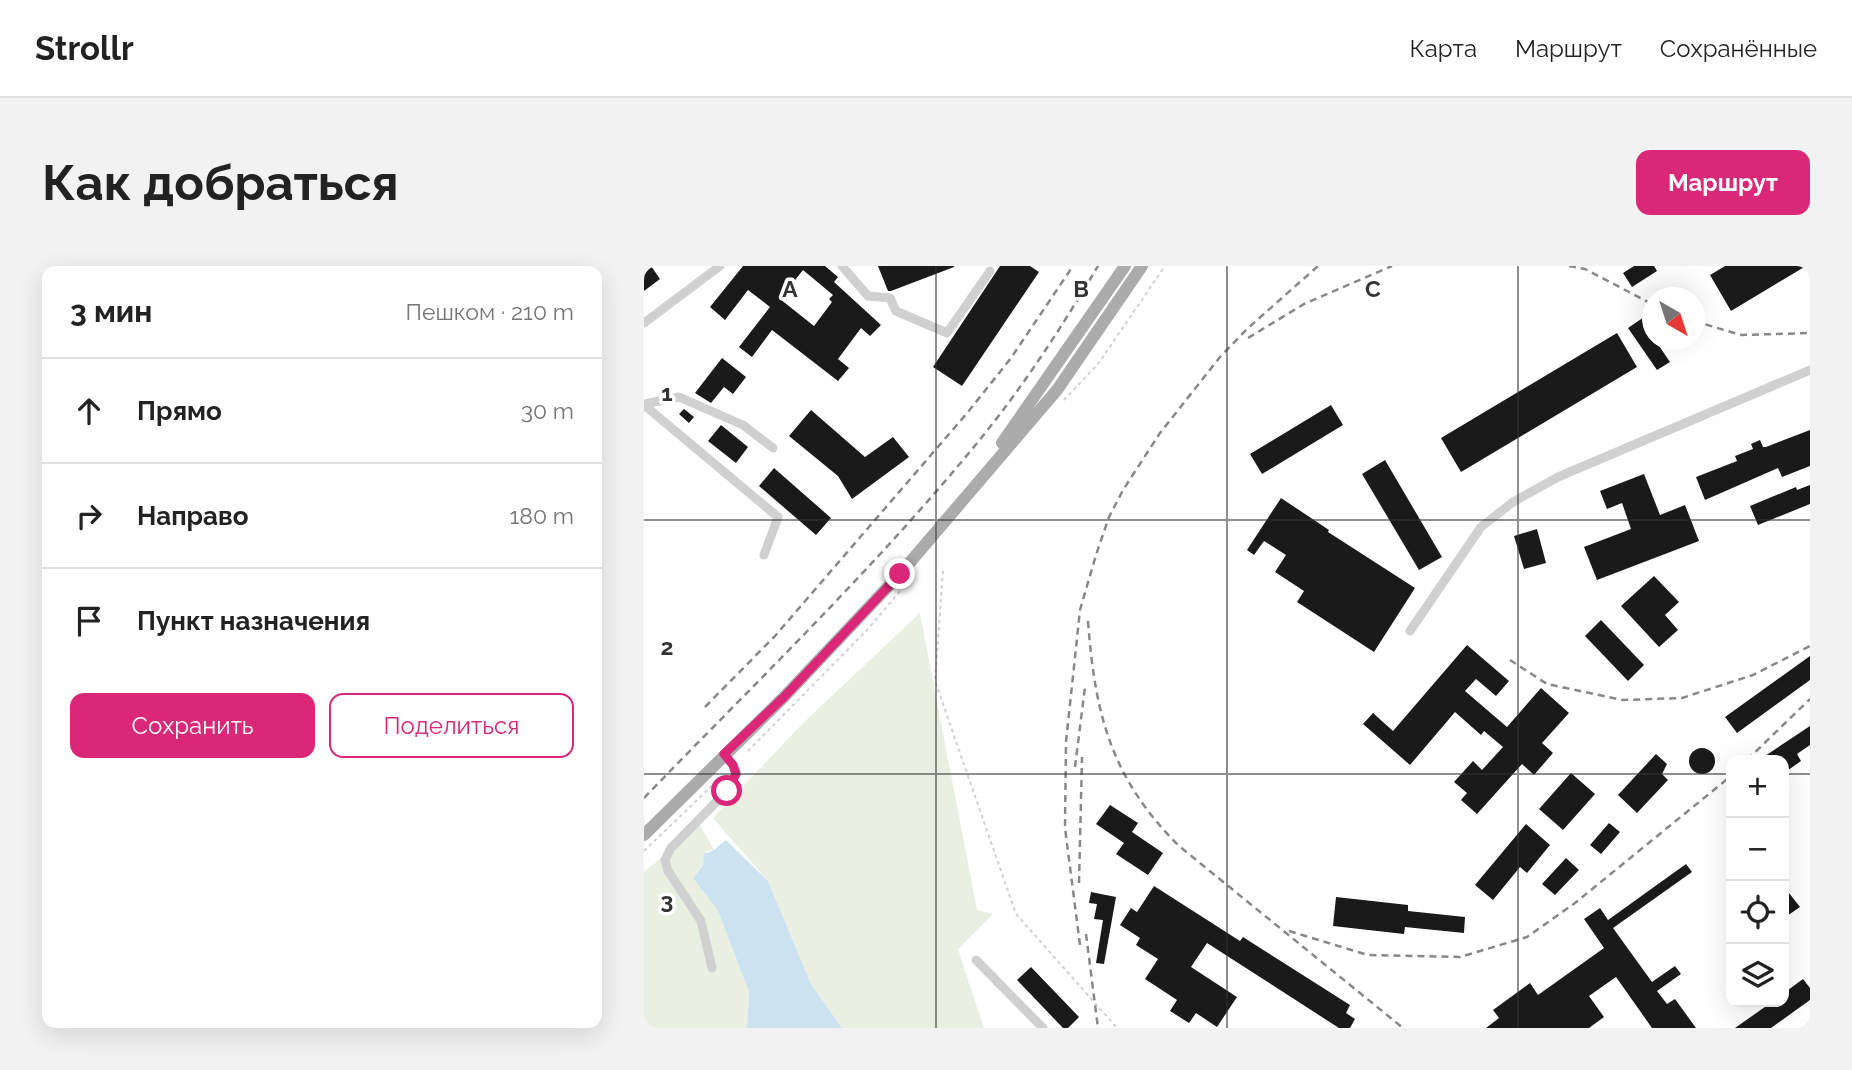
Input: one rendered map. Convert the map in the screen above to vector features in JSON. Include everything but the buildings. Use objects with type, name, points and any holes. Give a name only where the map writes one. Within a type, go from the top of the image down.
[{"type":"main road","points":[[955,509],[1125,266]]},
{"type":"main road","points":[[644,835],[840,638],[955,509],[1057,390],[1142,266]]},
{"type":"lane","points":[[644,323],[720,266]]},
{"type":"lane","points":[[842,266],[867,296],[890,298],[896,311],[947,333],[990,271]]},
{"type":"lane","points":[[1410,631],[1480,527],[1513,502],[1558,477],[1810,370]]},
{"type":"lane","points":[[644,404],[679,397],[743,425],[773,448]]},
{"type":"lane","points":[[644,404],[778,517],[764,555]]},
{"type":"lane","points":[[712,968],[701,921],[668,871],[665,860],[671,848],[727,791],[736,774],[724,754]]},
{"type":"lane","points":[[976,960],[1043,1028]]},
{"type":"path","points":[[943,570],[935,681],[1016,914],[1117,1028]]},
{"type":"path","points":[[644,852],[719,779]]},
{"type":"green space","points":[[920,613],[977,910],[993,914],[958,949],[984,1028],[842,1028],[811,984],[768,881],[713,818],[804,722]]},
{"type":"green space","points":[[700,825],[714,850],[707,851],[703,864],[693,878],[718,911],[749,992],[747,1028],[644,1028],[644,872]]},
{"type":"water","points":[[726,840],[768,881],[811,984],[842,1028],[747,1028],[749,992],[718,911],[693,878],[703,865],[704,854]]},
{"type":"railway","points":[[705,707],[775,636],[968,412],[1011,358],[1073,266]]},
{"type":"railway","points":[[644,798],[817,621],[942,484],[998,417],[1057,332],[1098,266]]},
{"type":"railway","points":[[1080,945],[1065,828],[1066,742],[1080,610],[1109,517],[1160,433],[1220,357],[1247,329],[1318,266]]},
{"type":"railway","points":[[1248,338],[1304,304],[1392,266]]},
{"type":"railway","points":[[1569,266],[1585,269],[1642,299]]},
{"type":"railway","points":[[1705,324],[1741,335],[1810,333]]},
{"type":"railway","points":[[1088,621],[1096,686],[1111,743],[1122,770],[1156,821],[1179,846],[1403,1028]]},
{"type":"railway","points":[[1510,660],[1547,684],[1622,700],[1682,698],[1753,675],[1810,646]]},
{"type":"railway","points":[[1075,767],[1085,687]]},
{"type":"railway","points":[[1752,755],[1810,699]]},
{"type":"railway","points":[[1079,883],[1082,757]]},
{"type":"railway","points":[[1289,931],[1368,955],[1460,957],[1527,937],[1575,903],[1726,780]]},
{"type":"railway","points":[[1086,934],[1098,1028]]},
{"type":"route","points":[[727,791],[736,774],[724,754],[784,697],[900,574]]}]
